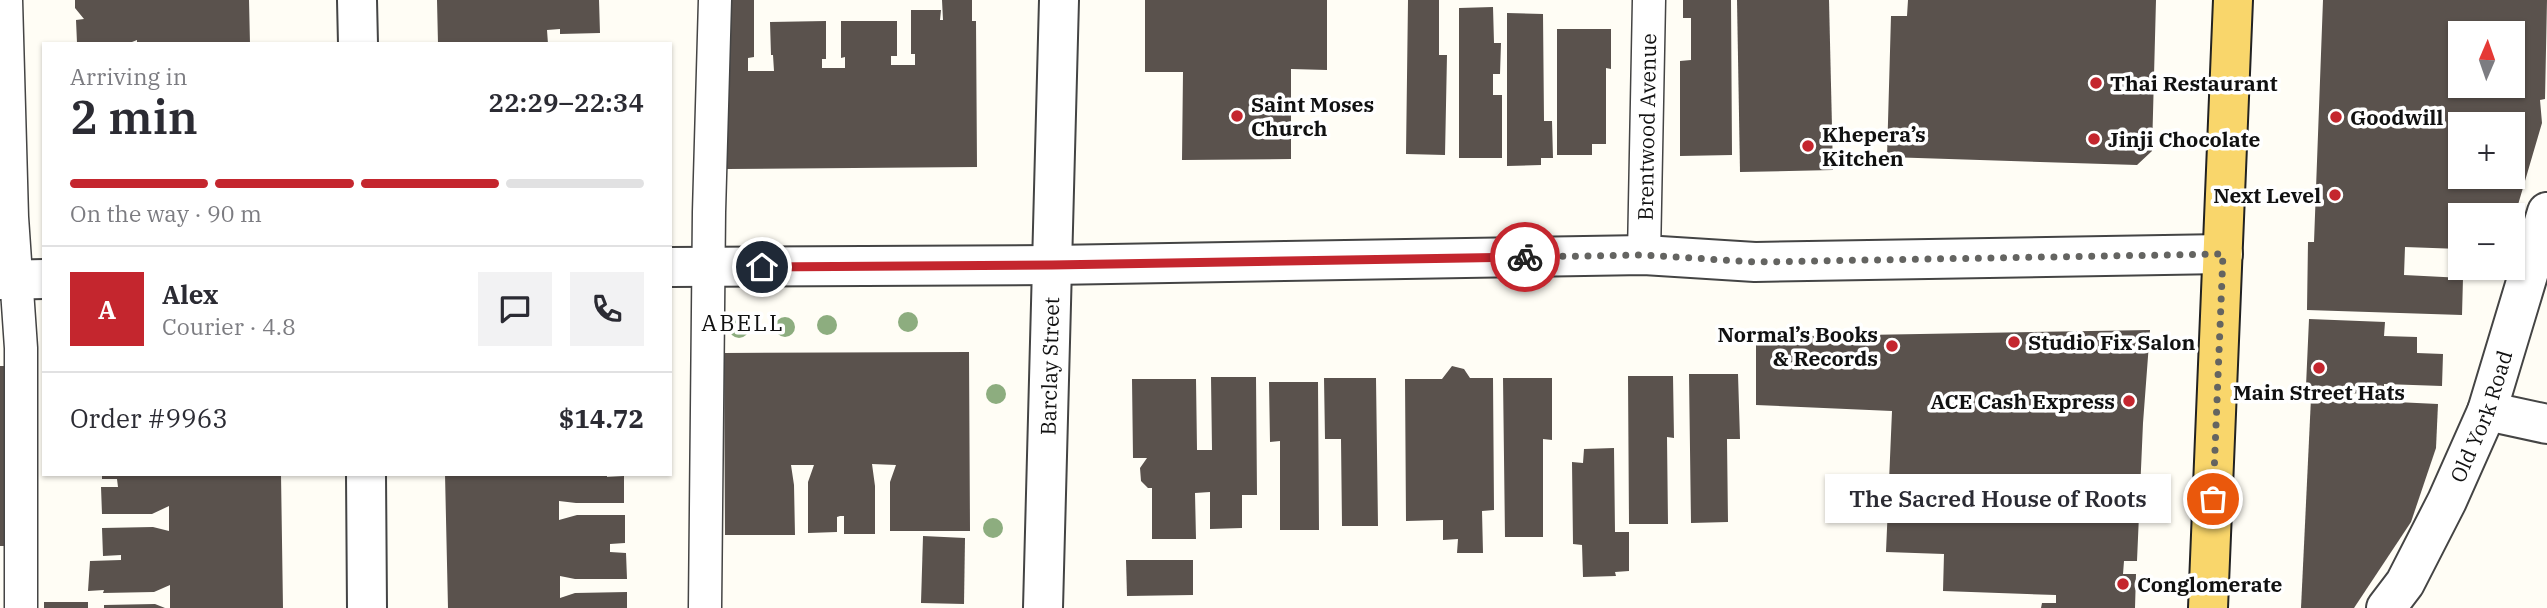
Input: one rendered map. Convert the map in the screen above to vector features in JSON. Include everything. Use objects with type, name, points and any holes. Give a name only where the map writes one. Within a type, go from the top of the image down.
[{"type":"main road","points":[[2208,608],[2233,0]]},
{"type":"street","points":[[357,0],[358,42]]},
{"type":"street","name":"Barclay Street","points":[[1042,608],[1059,0]]},
{"type":"street","name":"Old York Road","points":[[2386,608],[2405,583],[2447,501],[2487,411],[2547,212]]},
{"type":"street","points":[[672,267],[1052,265],[1644,255],[1755,262],[2223,254]]},
{"type":"street","points":[[2487,411],[2547,424]]},
{"type":"street","points":[[366,476],[367,608]]},
{"type":"lane","points":[[6,0],[12,217],[20,279],[21,608]]},
{"type":"lane","points":[[705,608],[708,267],[715,0]]},
{"type":"lane","name":"Brentwood Avenue","points":[[1644,255],[1649,0]]},
{"type":"building","points":[[75,0],[249,0],[250,42],[77,42],[76,20],[84,19],[75,8]]},
{"type":"building","points":[[437,0],[599,0],[600,33],[560,34],[560,29],[547,30],[548,42],[438,42]]},
{"type":"building","points":[[726,0],[754,0],[754,57],[748,58],[748,71],[774,71],[770,22],[826,21],[826,59],[822,59],[822,68],[845,68],[845,57],[841,58],[841,21],[897,21],[897,56],[891,56],[891,65],[915,65],[915,54],[911,54],[911,10],[941,10],[940,20],[943,20],[942,0],[972,0],[972,21],[976,21],[977,167],[727,169]]},
{"type":"building","name":"Saint Moses Church","points":[[1145,0],[1327,0],[1327,70],[1291,69],[1291,159],[1182,160],[1183,72],[1145,72]]},
{"type":"building","points":[[1408,0],[1439,0],[1439,55],[1447,55],[1445,155],[1406,154]]},
{"type":"building","points":[[1683,0],[1731,0],[1732,155],[1680,156],[1680,61],[1691,60],[1691,18],[1683,18]]},
{"type":"building","points":[[1737,0],[1829,0],[1833,170],[1740,172]]},
{"type":"building","points":[[1908,0],[2156,0],[2152,151],[2137,165],[1887,157],[1891,16],[1907,16]]},
{"type":"building","points":[[2323,0],[2547,0],[2545,99],[2540,100],[2542,123],[2525,181],[2525,112],[2448,112],[2448,189],[2523,189],[2519,203],[2448,203],[2448,249],[2405,247],[2404,275],[2463,280],[2462,315],[2307,310],[2308,242],[2314,242]]},
{"type":"building","points":[[1493,7],[1494,43],[1501,43],[1500,74],[1493,74],[1493,95],[1502,95],[1502,158],[1459,158],[1459,8]]},
{"type":"building","points":[[1507,13],[1543,14],[1544,121],[1552,121],[1553,158],[1541,158],[1541,165],[1507,166]]},
{"type":"building","points":[[1557,29],[1611,29],[1611,69],[1606,68],[1606,144],[1592,144],[1592,155],[1557,155]]},
{"type":"building","points":[[2309,319],[2385,322],[2384,336],[2417,337],[2417,353],[2443,354],[2442,386],[2384,384],[2384,394],[2331,393],[2331,387],[2306,386]]},
{"type":"building","points":[[2150,330],[2137,561],[2124,561],[2123,574],[2136,574],[2135,608],[2041,608],[2042,603],[2056,603],[2056,595],[1943,591],[1944,554],[1886,552],[1892,411],[1756,405],[1756,337]]},
{"type":"building","points":[[969,352],[970,531],[890,531],[890,482],[896,465],[872,464],[875,534],[844,534],[844,516],[837,517],[837,532],[808,533],[808,482],[814,465],[791,465],[795,535],[725,535],[724,353]]},
{"type":"building","points":[[0,366],[6,366],[8,546],[0,546]]},
{"type":"building","points":[[1452,366],[1464,369],[1470,378],[1493,378],[1494,510],[1482,511],[1483,553],[1457,553],[1458,539],[1443,540],[1443,520],[1406,521],[1405,379],[1442,379]]},
{"type":"building","points":[[1689,374],[1738,374],[1740,439],[1727,439],[1728,522],[1691,523]]},
{"type":"building","points":[[1628,376],[1673,376],[1674,438],[1667,437],[1668,524],[1629,524]]},
{"type":"building","points":[[1211,377],[1256,377],[1257,495],[1242,495],[1242,528],[1210,529],[1210,492],[1195,493],[1196,539],[1152,539],[1152,488],[1148,488],[1141,481],[1140,468],[1147,458],[1133,458],[1132,379],[1196,379],[1197,450],[1212,450]]},
{"type":"building","points":[[1324,378],[1376,378],[1378,526],[1342,526],[1341,439],[1325,439]]},
{"type":"building","points":[[1503,378],[1552,378],[1552,440],[1543,439],[1543,537],[1505,537]]},
{"type":"building","points":[[1269,382],[1318,382],[1319,530],[1280,530],[1280,441],[1270,442]]},
{"type":"building","points":[[2311,398],[2438,404],[2436,448],[2411,522],[2354,608],[2301,608]]},
{"type":"building","points":[[1614,448],[1615,532],[1629,532],[1629,571],[1615,572],[1616,576],[1583,577],[1582,545],[1573,544],[1572,462],[1583,463],[1584,449]]},
{"type":"building","points":[[102,476],[281,476],[283,608],[170,608],[170,585],[154,592],[88,591],[90,561],[121,560],[121,555],[103,556],[102,528],[153,527],[169,531],[169,506],[152,514],[102,514],[101,487],[118,487],[117,479],[102,479]]},
{"type":"building","points":[[445,476],[624,476],[624,503],[559,501],[559,520],[577,515],[625,515],[625,543],[610,544],[610,552],[626,553],[627,579],[575,579],[560,576],[560,598],[575,593],[627,592],[627,608],[448,608]]},
{"type":"building","points":[[923,536],[965,538],[964,604],[921,603]]},
{"type":"building","points":[[1126,560],[1193,560],[1193,595],[1127,596]]},
{"type":"building","points":[[44,602],[88,602],[88,608],[44,608]]},
{"type":"building","points":[[155,604],[165,608],[104,608],[104,605]]},
{"type":"way so far","points":[[1525,257],[1644,255],[1755,262],[2223,254],[2213,499]]},
{"type":"place","name":"Thai Restaurant","points":[[2096,83]]},
{"type":"place","name":"Saint Moses Church","points":[[1237,116]]},
{"type":"place","name":"Goodwill","points":[[2336,117]]},
{"type":"place","name":"Jinji Chocolate","points":[[2094,139]]},
{"type":"place","name":"Khepera’s Kitchen","points":[[1808,146]]},
{"type":"place","name":"Next Level","points":[[2335,195]]},
{"type":"place","name":"Studio Fix Salon","points":[[2014,342]]},
{"type":"place","name":"Normal’s Books & Records","points":[[1892,346]]},
{"type":"place","name":"Main Street Hats","points":[[2319,368]]},
{"type":"place","name":"ACE Cash Express","points":[[2129,401]]},
{"type":"place","name":"The Sacred House of Roots","points":[[2213,499]]},
{"type":"place","name":"Conglomerate","points":[[2123,584]]},
{"type":"district","name":"ABELL","points":[[743,322]]},
{"type":"route","points":[[762,267],[1525,257]]}]
